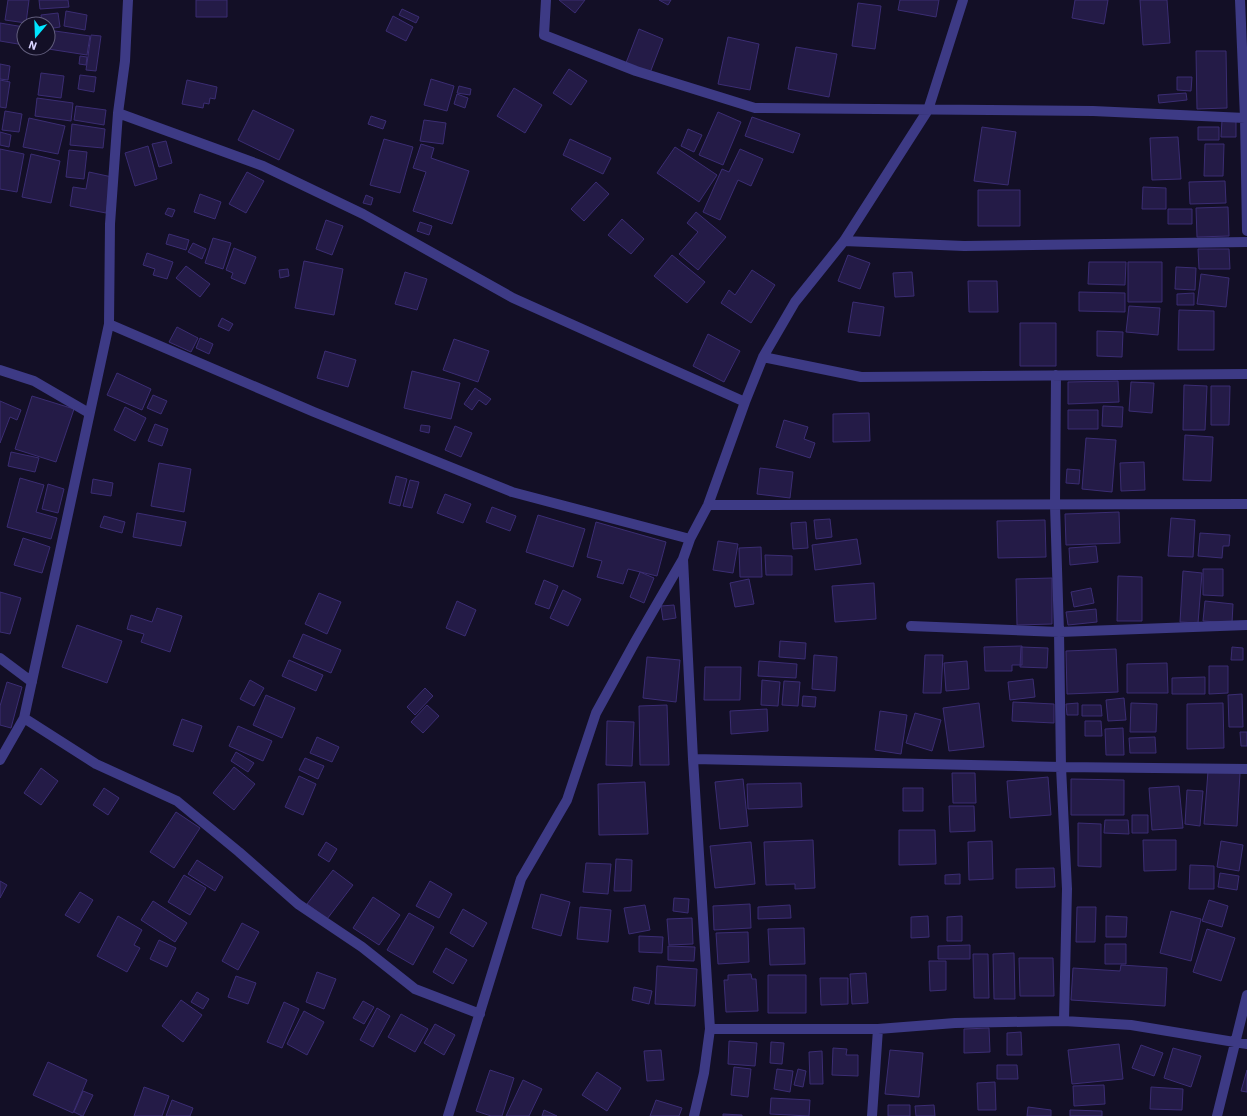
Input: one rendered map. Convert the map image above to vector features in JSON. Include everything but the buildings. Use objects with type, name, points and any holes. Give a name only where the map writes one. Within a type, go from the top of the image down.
[{"type":"street","points":[[0,760],[24,718],[109,324],[110,224],[118,113],[125,61],[128,0]]},
{"type":"street","points":[[546,0],[544,35],[636,71],[755,108],[1093,111],[1245,118]]},
{"type":"street","points":[[448,1116],[521,879],[567,800],[596,713],[683,559],[690,539],[708,505],[763,357],[795,302],[844,241],[928,110],[963,0]]},
{"type":"street","points":[[1240,0],[1245,118],[1247,231]]},
{"type":"street","points":[[118,113],[263,166],[363,214],[513,298],[745,402]]},
{"type":"street","points":[[844,241],[964,246],[1247,242]]},
{"type":"street","points":[[109,324],[314,412],[512,492],[690,539]]},
{"type":"street","points":[[763,357],[861,377],[1247,374]]},
{"type":"street","points":[[0,370],[34,381],[89,413]]},
{"type":"street","points":[[1056,375],[1055,505],[1061,767],[1067,888],[1064,1021]]},
{"type":"street","points":[[708,505],[1247,504]]},
{"type":"street","points":[[683,559],[693,759],[710,1029],[704,1073],[694,1116]]},
{"type":"street","points":[[911,626],[1059,632],[1247,625]]},
{"type":"street","points":[[0,658],[32,682]]},
{"type":"street","points":[[24,718],[96,764],[177,801],[239,852],[298,904],[362,947],[415,989],[480,1014]]},
{"type":"street","points":[[693,759],[1061,767],[1247,769]]},
{"type":"street","points":[[1217,1116],[1247,995]]},
{"type":"street","points":[[710,1029],[878,1029],[955,1023],[1064,1021],[1131,1025],[1247,1044]]},
{"type":"street","points":[[872,1116],[878,1029]]}]
